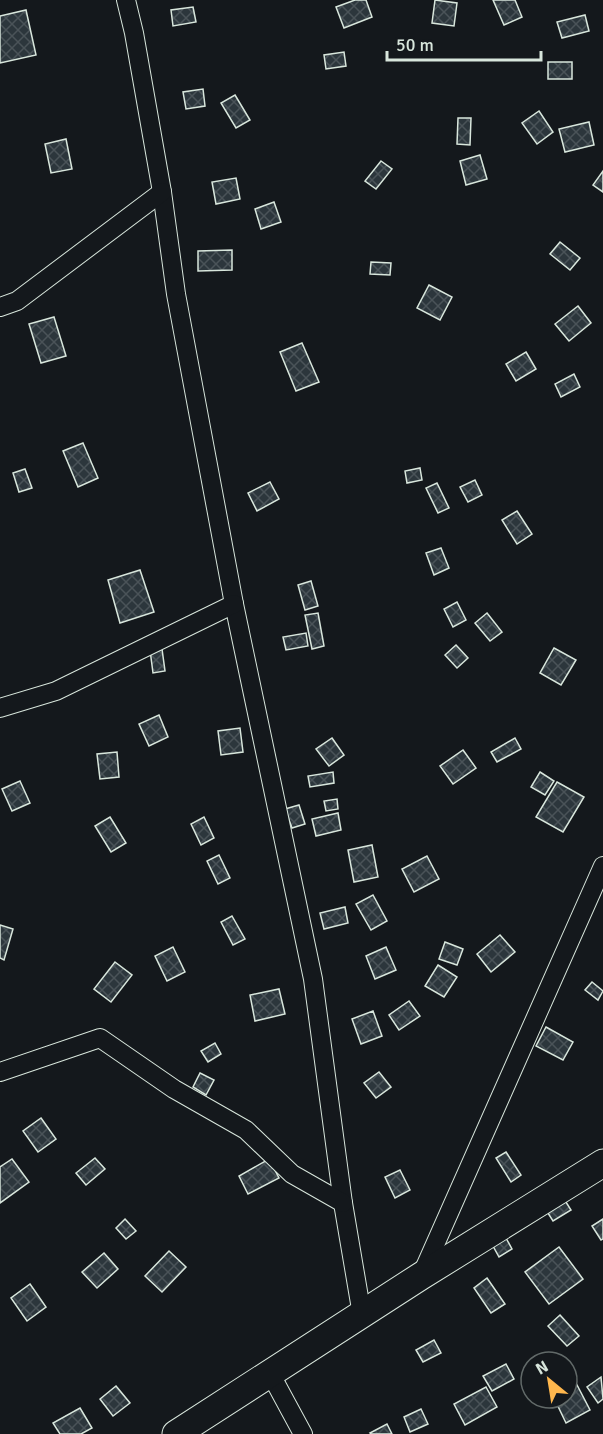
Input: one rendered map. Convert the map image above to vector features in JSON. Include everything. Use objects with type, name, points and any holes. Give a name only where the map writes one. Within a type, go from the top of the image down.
[{"type":"street","points":[[126,0],[162,192],[176,294],[234,604],[313,979],[343,1203],[362,1315]]},
{"type":"street","points":[[0,307],[17,301],[162,192]]},
{"type":"street","points":[[0,708],[56,691],[234,604]]},
{"type":"street","points":[[421,1276],[603,866]]},
{"type":"street","points":[[0,1072],[100,1038],[174,1089],[246,1130],[292,1174],[343,1203]]},
{"type":"street","points":[[176,1434],[421,1276],[603,1163]]},
{"type":"street","points":[[270,1373],[303,1434]]},
{"type":"building","points":[[355,0],[366,0],[372,17],[344,28],[336,7]]},
{"type":"building","points":[[435,0],[457,3],[454,26],[432,23]]},
{"type":"building","points":[[493,0],[515,0],[522,17],[504,25]]},
{"type":"building","points":[[193,7],[196,22],[173,26],[171,10]]},
{"type":"building","points":[[26,10],[36,55],[0,63],[0,16]]},
{"type":"building","points":[[585,15],[589,31],[562,38],[557,22]]},
{"type":"building","points":[[344,52],[346,66],[326,69],[324,55]]},
{"type":"building","points":[[548,62],[572,62],[572,79],[548,79]]},
{"type":"building","points":[[203,89],[205,106],[186,109],[183,92]]},
{"type":"building","points":[[235,95],[250,120],[236,128],[221,103]]},
{"type":"building","points":[[539,111],[553,132],[537,144],[522,123]]},
{"type":"building","points":[[458,118],[471,118],[470,145],[457,144]]},
{"type":"building","points":[[589,122],[594,145],[565,152],[559,129]]},
{"type":"building","points":[[66,139],[72,169],[51,173],[45,144]]},
{"type":"building","points":[[480,155],[487,179],[466,185],[460,161]]},
{"type":"building","points":[[381,161],[392,169],[376,189],[365,181]]},
{"type":"building","points":[[603,171],[603,192],[593,185]]},
{"type":"building","points":[[236,178],[240,199],[216,204],[212,182]]},
{"type":"building","points":[[274,202],[281,222],[261,229],[255,209]]},
{"type":"building","points":[[560,242],[580,258],[570,270],[550,254]]},
{"type":"building","points":[[232,250],[232,270],[198,271],[198,251]]},
{"type":"building","points":[[371,262],[391,263],[390,275],[370,274]]},
{"type":"building","points":[[429,285],[452,297],[440,320],[417,308]]},
{"type":"building","points":[[578,306],[591,323],[569,341],[555,324]]},
{"type":"building","points":[[54,317],[66,356],[41,363],[29,324]]},
{"type":"building","points":[[302,343],[319,382],[296,391],[280,352]]},
{"type":"building","points":[[526,352],[536,369],[516,381],[506,364]]},
{"type":"building","points":[[574,374],[580,387],[561,397],[555,384]]},
{"type":"building","points":[[83,443],[98,478],[78,487],[63,451]]},
{"type":"building","points":[[420,468],[422,480],[407,483],[405,471]]},
{"type":"building","points":[[25,469],[32,488],[19,492],[13,473]]},
{"type":"building","points":[[475,480],[482,495],[468,502],[460,487]]},
{"type":"building","points":[[270,482],[279,499],[257,511],[248,493]]},
{"type":"building","points":[[437,483],[449,508],[438,513],[426,488]]},
{"type":"building","points":[[517,511],[532,534],[517,544],[502,520]]},
{"type":"building","points":[[441,548],[449,568],[434,575],[426,553]]},
{"type":"building","points":[[140,570],[154,612],[120,623],[108,580]]},
{"type":"building","points":[[311,581],[318,606],[305,610],[298,585]]},
{"type":"building","points":[[457,602],[466,620],[453,627],[444,609]]},
{"type":"building","points":[[318,613],[324,646],[312,649],[305,615]]},
{"type":"building","points":[[487,613],[502,632],[490,641],[475,623]]},
{"type":"building","points":[[306,633],[308,646],[286,650],[283,637]]},
{"type":"building","points":[[456,645],[468,658],[457,668],[445,655]]},
{"type":"building","points":[[554,648],[576,660],[561,685],[540,673]]},
{"type":"building","points":[[162,649],[165,671],[153,673],[150,650]]},
{"type":"building","points":[[159,715],[168,737],[149,746],[139,724]]},
{"type":"building","points":[[240,728],[243,752],[221,755],[218,731]]},
{"type":"building","points":[[332,738],[344,755],[329,766],[316,749]]},
{"type":"building","points":[[515,738],[521,749],[497,762],[491,752]]},
{"type":"building","points":[[463,750],[476,768],[453,784],[440,766]]},
{"type":"building","points":[[117,752],[119,777],[100,779],[97,754]]},
{"type":"building","points":[[333,772],[334,783],[310,787],[308,776]]},
{"type":"building","points":[[540,772],[554,781],[545,795],[531,787]]},
{"type":"building","points":[[20,781],[30,803],[12,811],[2,789]]},
{"type":"building","points":[[557,782],[584,797],[563,832],[536,817]]},
{"type":"building","points":[[337,799],[338,809],[326,811],[324,801]]},
{"type":"building","points":[[299,805],[305,824],[292,828],[285,809]]},
{"type":"building","points":[[338,813],[341,830],[316,836],[312,819]]},
{"type":"building","points":[[110,817],[126,843],[111,852],[95,826]]},
{"type":"building","points":[[204,817],[214,838],[201,845],[191,824]]},
{"type":"building","points":[[372,845],[378,877],[354,882],[348,850]]},
{"type":"building","points":[[219,855],[230,878],[218,884],[207,861]]},
{"type":"building","points":[[427,856],[439,879],[414,892],[402,869]]},
{"type":"building","points":[[373,895],[387,921],[371,930],[356,904]]},
{"type":"building","points":[[345,907],[348,923],[324,929],[320,913]]},
{"type":"building","points":[[232,916],[245,939],[233,945],[221,922]]},
{"type":"building","points":[[0,925],[13,929],[4,960],[0,958]]},
{"type":"building","points":[[500,935],[515,952],[491,972],[477,954]]},
{"type":"building","points":[[445,942],[463,949],[457,965],[439,959]]},
{"type":"building","points":[[173,947],[185,972],[167,981],[155,956]]},
{"type":"building","points":[[386,947],[396,970],[375,979],[366,956]]},
{"type":"building","points":[[115,962],[132,975],[111,1002],[94,989]]},
{"type":"building","points":[[438,965],[457,977],[444,997],[425,986]]},
{"type":"building","points":[[592,982],[603,991],[598,1000],[585,990]]},
{"type":"building","points":[[279,989],[285,1014],[255,1021],[250,995]]},
{"type":"building","points":[[409,1001],[420,1016],[399,1030],[389,1015]]},
{"type":"building","points":[[373,1011],[382,1036],[361,1044],[352,1019]]},
{"type":"building","points":[[546,1027],[573,1042],[563,1060],[536,1046]]},
{"type":"building","points":[[215,1043],[221,1054],[208,1062],[201,1051]]},
{"type":"building","points":[[379,1072],[391,1087],[376,1098],[364,1083]]},
{"type":"building","points":[[200,1073],[214,1080],[206,1095],[193,1087]]},
{"type":"building","points":[[41,1118],[56,1139],[38,1152],[23,1131]]},
{"type":"building","points":[[506,1152],[521,1175],[511,1182],[496,1158]]},
{"type":"building","points":[[95,1158],[105,1169],[86,1185],[76,1173]]},
{"type":"building","points":[[12,1159],[29,1182],[0,1203],[0,1167]]},
{"type":"building","points":[[269,1159],[279,1178],[248,1194],[239,1176]]},
{"type":"building","points":[[400,1170],[410,1190],[395,1198],[385,1177]]},
{"type":"building","points":[[564,1199],[571,1210],[553,1221],[546,1210]]},
{"type":"building","points":[[125,1219],[136,1231],[126,1239],[116,1228]]},
{"type":"building","points":[[603,1219],[603,1239],[601,1240],[592,1226]]},
{"type":"building","points":[[506,1238],[512,1249],[499,1257],[493,1246]]},
{"type":"building","points":[[559,1247],[583,1279],[549,1304],[525,1272]]},
{"type":"building","points":[[169,1251],[186,1267],[162,1292],[145,1276]]},
{"type":"building","points":[[104,1253],[118,1269],[97,1288],[82,1272]]},
{"type":"building","points":[[487,1278],[505,1304],[491,1313],[474,1288]]},
{"type":"building","points":[[30,1284],[46,1307],[27,1321],[11,1298]]},
{"type":"building","points":[[560,1315],[579,1336],[567,1346],[548,1326]]},
{"type":"building","points":[[434,1340],[441,1353],[423,1362],[416,1350]]},
{"type":"building","points":[[506,1364],[514,1379],[492,1391],[483,1376]]},
{"type":"building","points":[[601,1377],[603,1399],[598,1403],[587,1387]]},
{"type":"building","points":[[116,1386],[130,1403],[113,1416],[100,1399]]},
{"type":"building","points":[[486,1387],[497,1407],[465,1425],[454,1404]]},
{"type":"building","points":[[579,1389],[590,1410],[566,1423],[560,1410],[579,1410]]},
{"type":"building","points":[[80,1408],[92,1428],[81,1434],[60,1434],[53,1423]]},
{"type":"building","points":[[421,1409],[428,1424],[410,1432],[404,1417]]},
{"type":"building","points":[[387,1424],[392,1434],[370,1433]]}]
